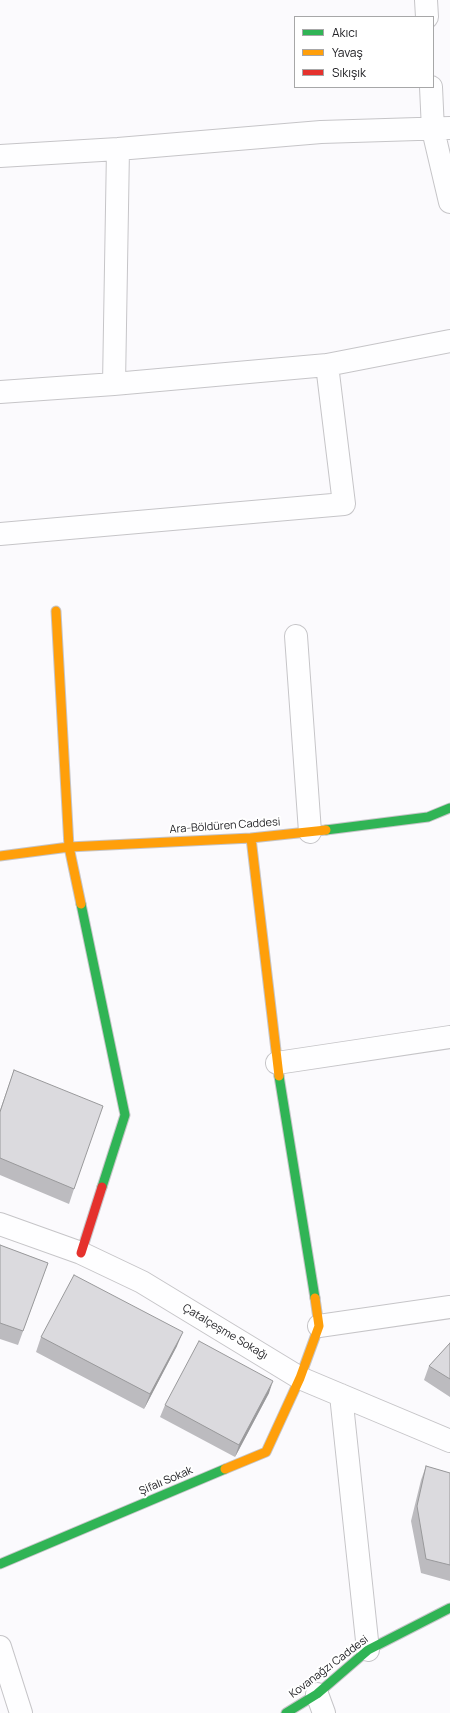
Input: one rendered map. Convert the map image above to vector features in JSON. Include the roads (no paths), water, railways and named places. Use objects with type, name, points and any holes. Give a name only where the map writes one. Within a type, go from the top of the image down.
[{"type":"street","points":[[426,0],[427,16]]},
{"type":"street","points":[[431,88],[442,129],[450,202]]},
{"type":"street","points":[[0,156],[118,149],[322,132],[442,129]]},
{"type":"street","points":[[114,384],[118,149]]},
{"type":"street","points":[[0,392],[114,384],[327,365],[450,341]]},
{"type":"street","points":[[0,534],[344,504],[327,365]]},
{"type":"street","points":[[56,611],[69,847],[125,1115],[81,1253]]},
{"type":"street","points":[[296,636],[310,832]]},
{"type":"street","name":"Ara-Böldüren Caddesi","points":[[0,856],[69,847],[251,838],[310,832],[428,816],[450,808]]},
{"type":"street","points":[[251,838],[277,1063],[318,1326],[450,1307]]},
{"type":"street","points":[[277,1063],[450,1037]]},
{"type":"street","name":"Çatalçeşme Sokağı","points":[[0,1224],[81,1253],[142,1282],[300,1378],[450,1441]]},
{"type":"street","name":"Şifalı Sokak","points":[[0,1564],[266,1452],[300,1378],[318,1326]]},
{"type":"street","points":[[341,1395],[368,1650]]},
{"type":"street","name":"Kovanağzı Caddesi","points":[[286,1713],[320,1703],[368,1650],[450,1608]]},
{"type":"street","points":[[0,1647],[21,1713]]}]
